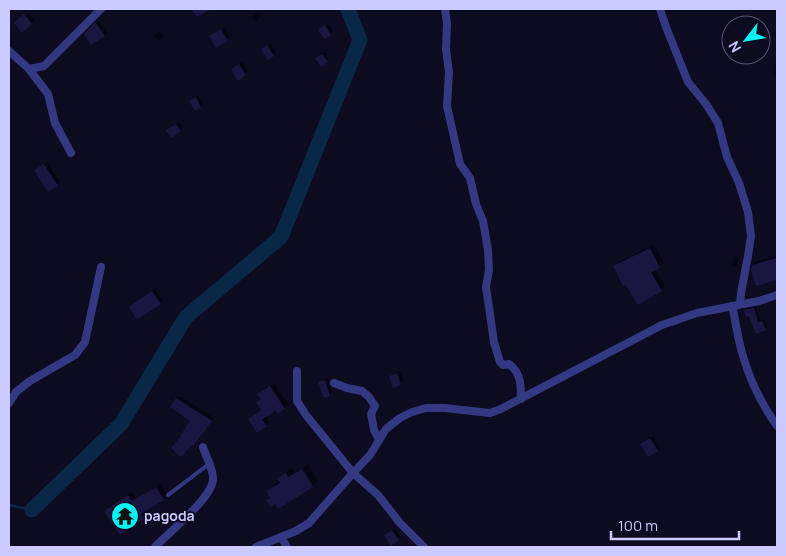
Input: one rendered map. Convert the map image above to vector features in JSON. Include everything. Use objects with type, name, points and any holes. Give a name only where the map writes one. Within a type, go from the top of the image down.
[{"type":"street","points":[[29,69],[44,66],[101,9]]},
{"type":"street","points":[[445,9],[447,23],[446,50],[449,72],[447,106],[460,164],[470,178],[476,204],[483,221],[489,270],[486,287],[494,342],[500,362],[503,365],[509,364],[520,377],[521,399]]},
{"type":"street","points":[[660,9],[688,82],[706,104],[718,123],[727,157],[739,183],[748,212],[751,236],[741,293],[736,305],[742,354],[753,384],[777,426]]},
{"type":"street","points":[[9,51],[29,69],[48,94],[55,123],[71,153]]},
{"type":"street","points":[[9,403],[16,392],[30,381],[75,355],[85,342],[101,267]]},
{"type":"street","points":[[256,547],[296,531],[309,523],[370,455],[386,429],[400,418],[412,412],[426,408],[490,413],[501,410],[662,325],[697,313],[759,301],[777,295]]},
{"type":"street","points":[[298,371],[297,401],[306,415],[353,473],[378,495],[400,523],[424,547]]},
{"type":"street","points":[[334,383],[346,388],[362,391],[369,397],[375,406],[371,414],[374,430],[380,439]]},
{"type":"street","points":[[155,547],[191,512],[207,493],[213,481],[203,447]]},
{"type":"street","points":[[281,537],[287,547]]},
{"type":"lane","points":[[168,495],[209,464]]},
{"type":"building","points":[[191,9],[211,9],[197,17]]},
{"type":"building","points":[[24,14],[32,24],[22,33],[14,23]]},
{"type":"building","points":[[95,22],[105,36],[91,45],[84,34]]},
{"type":"building","points":[[325,25],[331,35],[324,39],[318,30]]},
{"type":"building","points":[[221,29],[228,41],[216,48],[209,36]]},
{"type":"building","points":[[267,45],[274,56],[268,60],[261,49]]},
{"type":"building","points":[[322,54],[328,62],[321,67],[315,58]]},
{"type":"building","points":[[239,64],[246,75],[238,81],[231,69]]},
{"type":"building","points":[[196,97],[201,108],[195,111],[189,101]]},
{"type":"building","points":[[176,124],[181,131],[171,138],[166,130]]},
{"type":"building","points":[[44,164],[58,186],[48,192],[34,170]]},
{"type":"building","points":[[650,248],[660,268],[651,272],[662,291],[638,305],[626,285],[623,286],[613,266]]},
{"type":"building","points":[[777,258],[777,280],[756,286],[751,270],[752,265]]},
{"type":"building","points":[[152,291],[161,304],[137,320],[129,307]]},
{"type":"building","points":[[754,308],[758,322],[762,321],[766,330],[756,334],[749,316],[746,317],[744,310]]},
{"type":"building","points":[[397,373],[401,385],[393,388],[389,376]]},
{"type":"building","points":[[325,380],[330,396],[324,398],[318,382]]},
{"type":"building","points":[[270,386],[285,409],[278,414],[276,410],[262,420],[267,426],[257,433],[248,419],[261,410],[256,403],[261,399],[257,394]]},
{"type":"building","points":[[176,398],[212,421],[193,446],[181,457],[171,448],[190,421],[170,407]]},
{"type":"building","points":[[650,438],[658,451],[648,457],[640,444]]},
{"type":"building","points":[[302,469],[313,487],[278,509],[275,504],[270,507],[266,500],[270,498],[266,491],[280,483],[277,478],[286,473],[288,477]]},
{"type":"building","points":[[156,487],[164,500],[141,514],[144,519],[120,535],[104,511],[128,495],[132,501]]},
{"type":"building","points":[[392,530],[399,540],[391,546],[384,535]]},
{"type":"waterway","points":[[32,510],[121,424],[186,317],[281,237],[360,40],[348,9]]},
{"type":"waterway","points":[[9,505],[32,510]]},
{"type":"place","name":"pagoda","points":[[125,516]]}]
